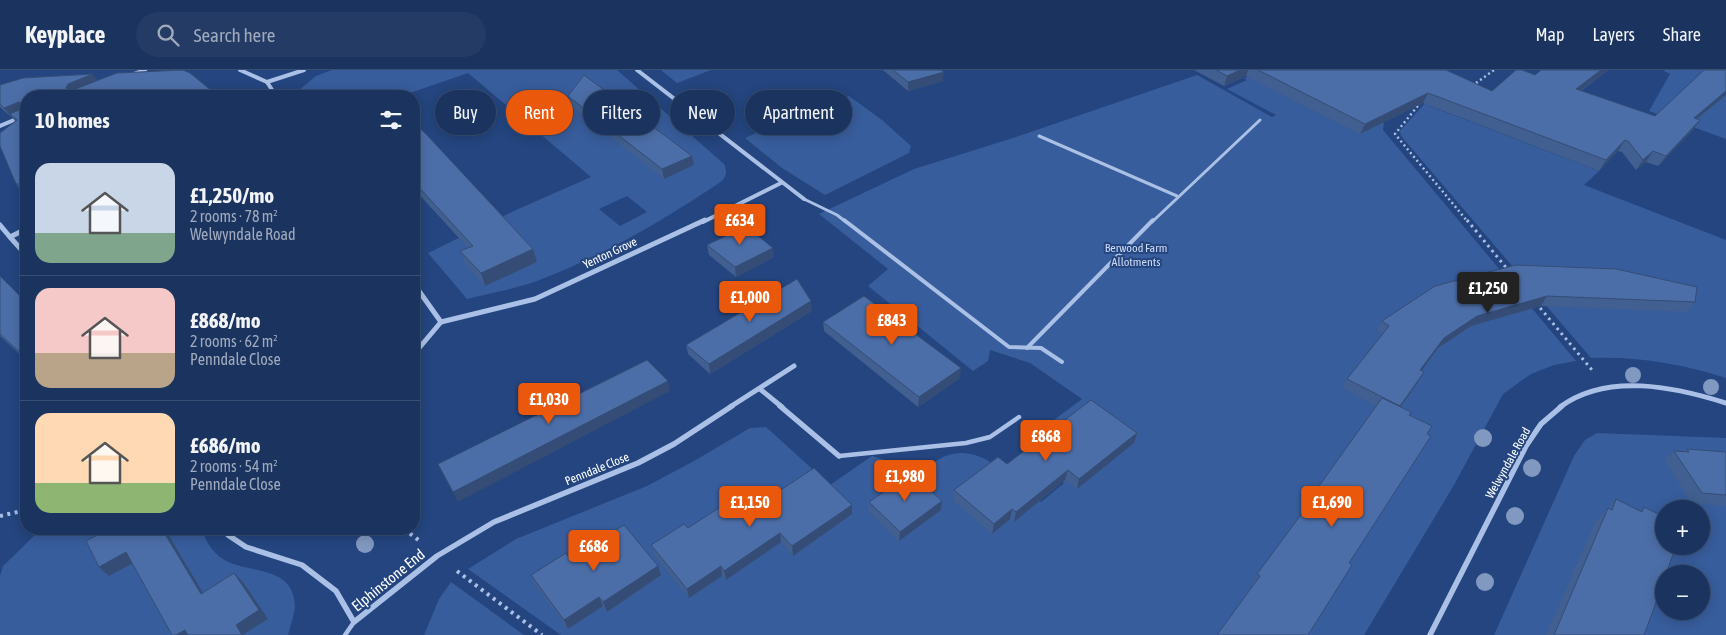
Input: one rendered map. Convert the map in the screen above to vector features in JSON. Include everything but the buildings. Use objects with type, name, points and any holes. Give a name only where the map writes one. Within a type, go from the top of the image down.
[{"type":"street","points":[[128,76],[145,70]]},
{"type":"street","points":[[240,70],[267,82],[272,90]]},
{"type":"street","points":[[267,82],[304,70]]},
{"type":"street","points":[[638,70],[804,199]]},
{"type":"street","points":[[0,126],[20,118]]},
{"type":"street","name":"Yenton Grove","points":[[441,322],[535,299],[782,183]]},
{"type":"street","points":[[0,225],[20,248]]},
{"type":"street","points":[[10,237],[20,232]]},
{"type":"street","points":[[420,292],[441,322],[420,347]]},
{"type":"street","name":"Penndale Close","points":[[437,556],[494,522],[638,463],[674,444],[794,366]]},
{"type":"street","name":"Welwyndale Road","points":[[1430,635],[1526,446],[1544,421],[1571,400],[1607,387],[1654,386],[1705,395],[1726,403]]},
{"type":"street","points":[[760,389],[839,456]]},
{"type":"street","name":"Elphinstone End","points":[[228,535],[246,547],[302,565],[336,591],[354,622],[437,556]]},
{"type":"lane","points":[[1027,348],[1177,196],[1260,120]]},
{"type":"lane","points":[[1040,136],[1177,196]]},
{"type":"lane","points":[[804,199],[837,215],[1009,348],[1041,348],[1062,362]]},
{"type":"lane","points":[[839,456],[966,442],[990,437],[1019,417]]},
{"type":"lane","name":"Elphinstone End","points":[[346,635],[354,622]]},
{"type":"path","points":[[1465,91],[1494,70]]},
{"type":"path","points":[[1426,97],[1395,134],[1513,276]]},
{"type":"path","points":[[1406,107],[1414,111]]},
{"type":"path","points":[[1532,298],[1607,387]]},
{"type":"path","points":[[0,516],[20,511]]},
{"type":"path","points":[[437,556],[542,635]]},
{"type":"green space","points":[[332,70],[617,70],[640,90],[583,90],[583,135],[660,135],[660,108],[670,117],[670,135],[691,135],[724,164],[726,175],[722,181],[678,210],[609,249],[529,284],[467,299],[428,253],[516,210],[591,177],[541,135],[573,135],[573,90],[506,90],[506,105],[496,97],[496,90],[488,90],[468,73],[418,90],[299,90],[316,76]],"holes":[[[627,196],[647,212],[620,226],[599,209]]]},
{"type":"green space","points":[[661,70],[711,70],[677,83]]},
{"type":"green space","points":[[1665,70],[1726,70],[1726,139],[1649,111],[1670,74]]},
{"type":"green space","name":"Berwood Farm Allotments","points":[[1197,75],[1272,117],[1276,115],[1227,89],[1247,80],[1244,78],[1252,75],[1384,123],[1383,130],[1576,361],[1554,365],[1531,374],[1503,394],[1454,485],[1364,635],[561,635],[468,569],[516,539],[647,486],[750,428],[766,427],[830,485],[872,456],[921,473],[943,457],[957,453],[971,454],[984,458],[1008,474],[1041,502],[1064,483],[1019,446],[1082,399],[1030,363],[990,350],[988,361],[973,371],[868,286],[888,269],[819,214],[914,169],[1013,138]]},
{"type":"green space","points":[[1434,93],[1430,106],[1599,171],[1584,185],[1726,240],[1726,378],[1659,362],[1625,358],[1591,358],[1401,136],[1400,131]]},
{"type":"green space","points":[[852,98],[882,120],[911,146],[909,153],[825,195],[782,168],[745,138],[752,135],[852,135]]},
{"type":"green space","points":[[1597,433],[1726,438],[1726,635],[1494,635],[1574,456],[1585,440]]},
{"type":"green space","points":[[35,535],[204,535],[214,551],[230,563],[266,572],[286,582],[292,591],[295,605],[288,635],[0,635],[0,576],[3,566]]},
{"type":"green space","points":[[451,582],[524,635],[424,635],[439,599]]}]
